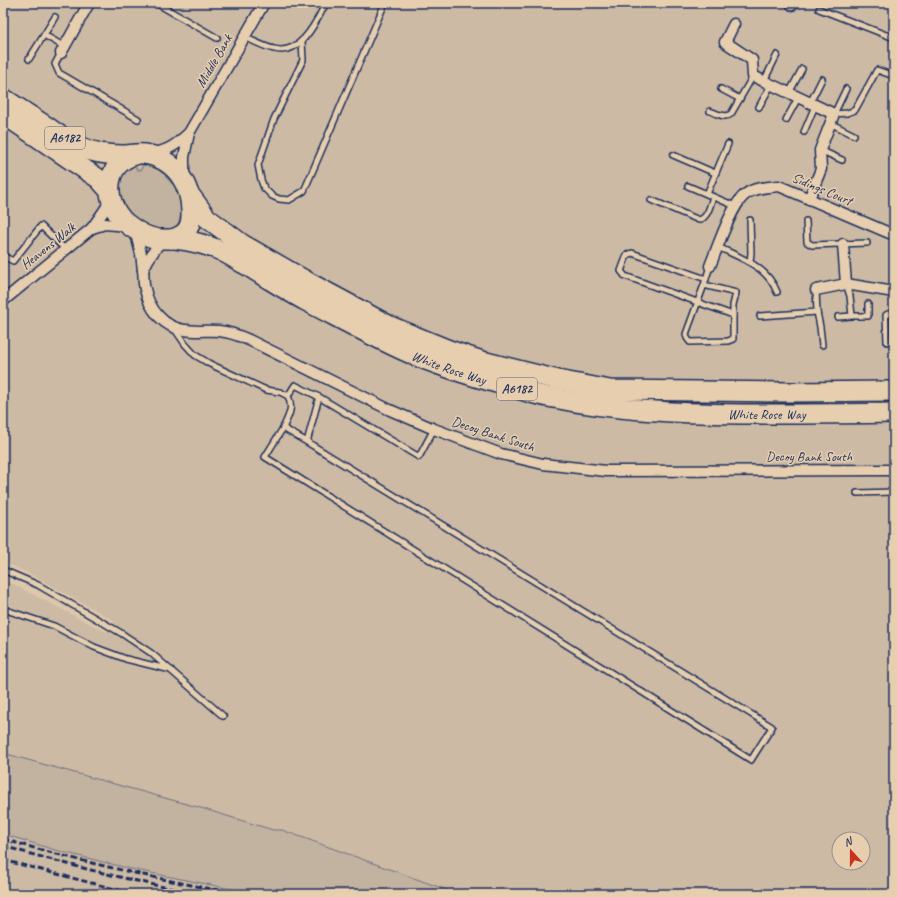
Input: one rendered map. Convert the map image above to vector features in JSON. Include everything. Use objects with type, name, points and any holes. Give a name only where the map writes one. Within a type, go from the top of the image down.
[{"type":"highway","name":"White Rose Way","points":[[3,98],[80,147],[97,153],[154,156],[170,165],[182,176],[187,188],[207,218],[242,244],[308,282],[390,326],[449,350],[482,361],[558,380],[610,390],[790,392],[894,391]]},
{"type":"highway","name":"White Rose Way","points":[[3,114],[99,179],[110,193],[119,215],[132,228],[147,236],[202,243],[221,251],[302,298],[386,342],[418,357],[482,379],[552,398],[615,408],[689,413],[894,413]]},
{"type":"highway","points":[[110,193],[109,184],[115,168],[127,157],[141,155]]},
{"type":"highway","points":[[167,239],[181,236],[186,231],[191,221],[192,206],[187,188]]},
{"type":"street","points":[[63,50],[89,3]]},
{"type":"street","name":"Middle Bank","points":[[141,155],[165,151],[175,146],[189,133],[264,3]]},
{"type":"street","points":[[734,24],[725,42],[752,60],[753,76],[812,105],[832,119],[820,150],[821,169],[809,199]]},
{"type":"street","name":"Middle Bank","points":[[187,188],[184,157],[189,133]]},
{"type":"street","name":"Sidings Court","points":[[710,266],[735,206],[746,194],[768,187],[779,186],[894,235]]},
{"type":"street","name":"Heavens Walk","points":[[3,301],[92,228],[106,208],[110,193]]},
{"type":"street","name":"Heavens Walk","points":[[92,228],[105,224],[132,228]]},
{"type":"street","points":[[132,228],[141,254],[144,288],[148,299],[154,310],[166,324],[174,328]]},
{"type":"street","points":[[143,270],[148,260],[167,239]]},
{"type":"street","points":[[843,244],[846,284]]},
{"type":"street","points":[[816,290],[846,284],[894,292]]},
{"type":"street","name":"Decoy Bank South","points":[[174,328],[193,331],[220,331],[232,333],[390,410],[434,429],[501,454],[543,464],[606,471],[894,470]]},
{"type":"lane","points":[[244,37],[273,49],[282,50],[302,41],[314,27],[326,3]]},
{"type":"lane","points":[[302,41],[303,60],[274,119],[258,165],[264,188],[272,196],[279,199],[289,200],[304,191],[385,3]]},
{"type":"lane","points":[[159,4],[217,38]]},
{"type":"lane","points":[[819,9],[894,38]]},
{"type":"lane","points":[[29,59],[55,17]]},
{"type":"lane","points":[[44,35],[63,50],[55,64],[59,73],[138,118]]},
{"type":"lane","points":[[759,107],[777,55]]},
{"type":"lane","points":[[786,120],[802,69]]},
{"type":"lane","points":[[832,119],[855,110],[877,70],[894,76]]},
{"type":"lane","points":[[710,111],[725,116],[731,114],[753,76]]},
{"type":"lane","points":[[804,132],[822,79]]},
{"type":"lane","points":[[832,119],[846,88]]},
{"type":"lane","points":[[721,89],[740,99]]},
{"type":"lane","points":[[832,119],[854,136]]},
{"type":"lane","points":[[706,194],[728,144]]},
{"type":"lane","points":[[820,150],[842,160]]},
{"type":"lane","points":[[673,155],[715,173]]},
{"type":"lane","points":[[688,186],[735,206]]},
{"type":"lane","points":[[651,200],[699,220],[706,216],[713,197]]},
{"type":"lane","points":[[750,220],[752,253],[750,262]]},
{"type":"lane","points":[[806,221],[809,244],[867,243]]},
{"type":"lane","points":[[3,256],[13,261],[41,226],[66,250]]},
{"type":"lane","points":[[718,247],[759,267],[764,271],[775,286],[777,292]]},
{"type":"lane","points":[[710,266],[704,282],[697,303],[686,334],[690,342],[728,341],[733,339],[733,316],[733,305],[736,293],[704,282],[632,253],[627,255],[621,271],[625,276],[697,303],[733,316]]},
{"type":"lane","points":[[846,284],[850,296],[852,316]]},
{"type":"lane","points":[[816,290],[817,312],[822,345]]},
{"type":"lane","points":[[838,317],[868,316],[868,304]]},
{"type":"lane","points":[[760,316],[817,312]]},
{"type":"lane","points":[[887,342],[886,315],[894,313]]},
{"type":"lane","points":[[174,328],[195,355],[205,361],[266,390],[280,392],[288,396],[291,402],[289,414],[283,428],[265,457],[751,760],[772,727],[283,428]]},
{"type":"lane","points":[[288,396],[295,385],[319,397],[419,457],[434,429]]},
{"type":"lane","points":[[307,442],[319,397]]},
{"type":"lane","points":[[857,493],[894,492]]},
{"type":"lane","points":[[3,570],[38,585],[121,632],[151,653],[223,716]]},
{"type":"lane","points":[[3,609],[54,626],[94,647],[172,671]]},
{"type":"shaded area","points":[[3,3],[894,3],[894,894],[458,894],[282,830],[273,830],[201,808],[3,753],[3,579],[106,632],[115,621],[34,576],[3,561]]},
{"type":"shaded area","points":[[143,163],[166,174],[165,176],[171,183],[173,183],[179,193],[181,215],[176,227],[167,233],[155,232],[133,219],[129,216],[122,201],[120,184],[121,176],[126,169],[128,170],[135,165],[137,170],[141,170]]},
{"type":"shaded area","points":[[3,753],[201,808],[273,830],[282,830],[458,894],[270,894],[226,888],[131,869],[55,850],[3,834]]},
{"type":"shaded area","points":[[3,834],[55,850],[226,888],[270,894],[3,894]]},
{"type":"railway","points":[[3,839],[119,870],[237,894]]},
{"type":"railway","points":[[3,846],[100,872],[198,894]]},
{"type":"railway","points":[[3,860],[134,894]]}]
